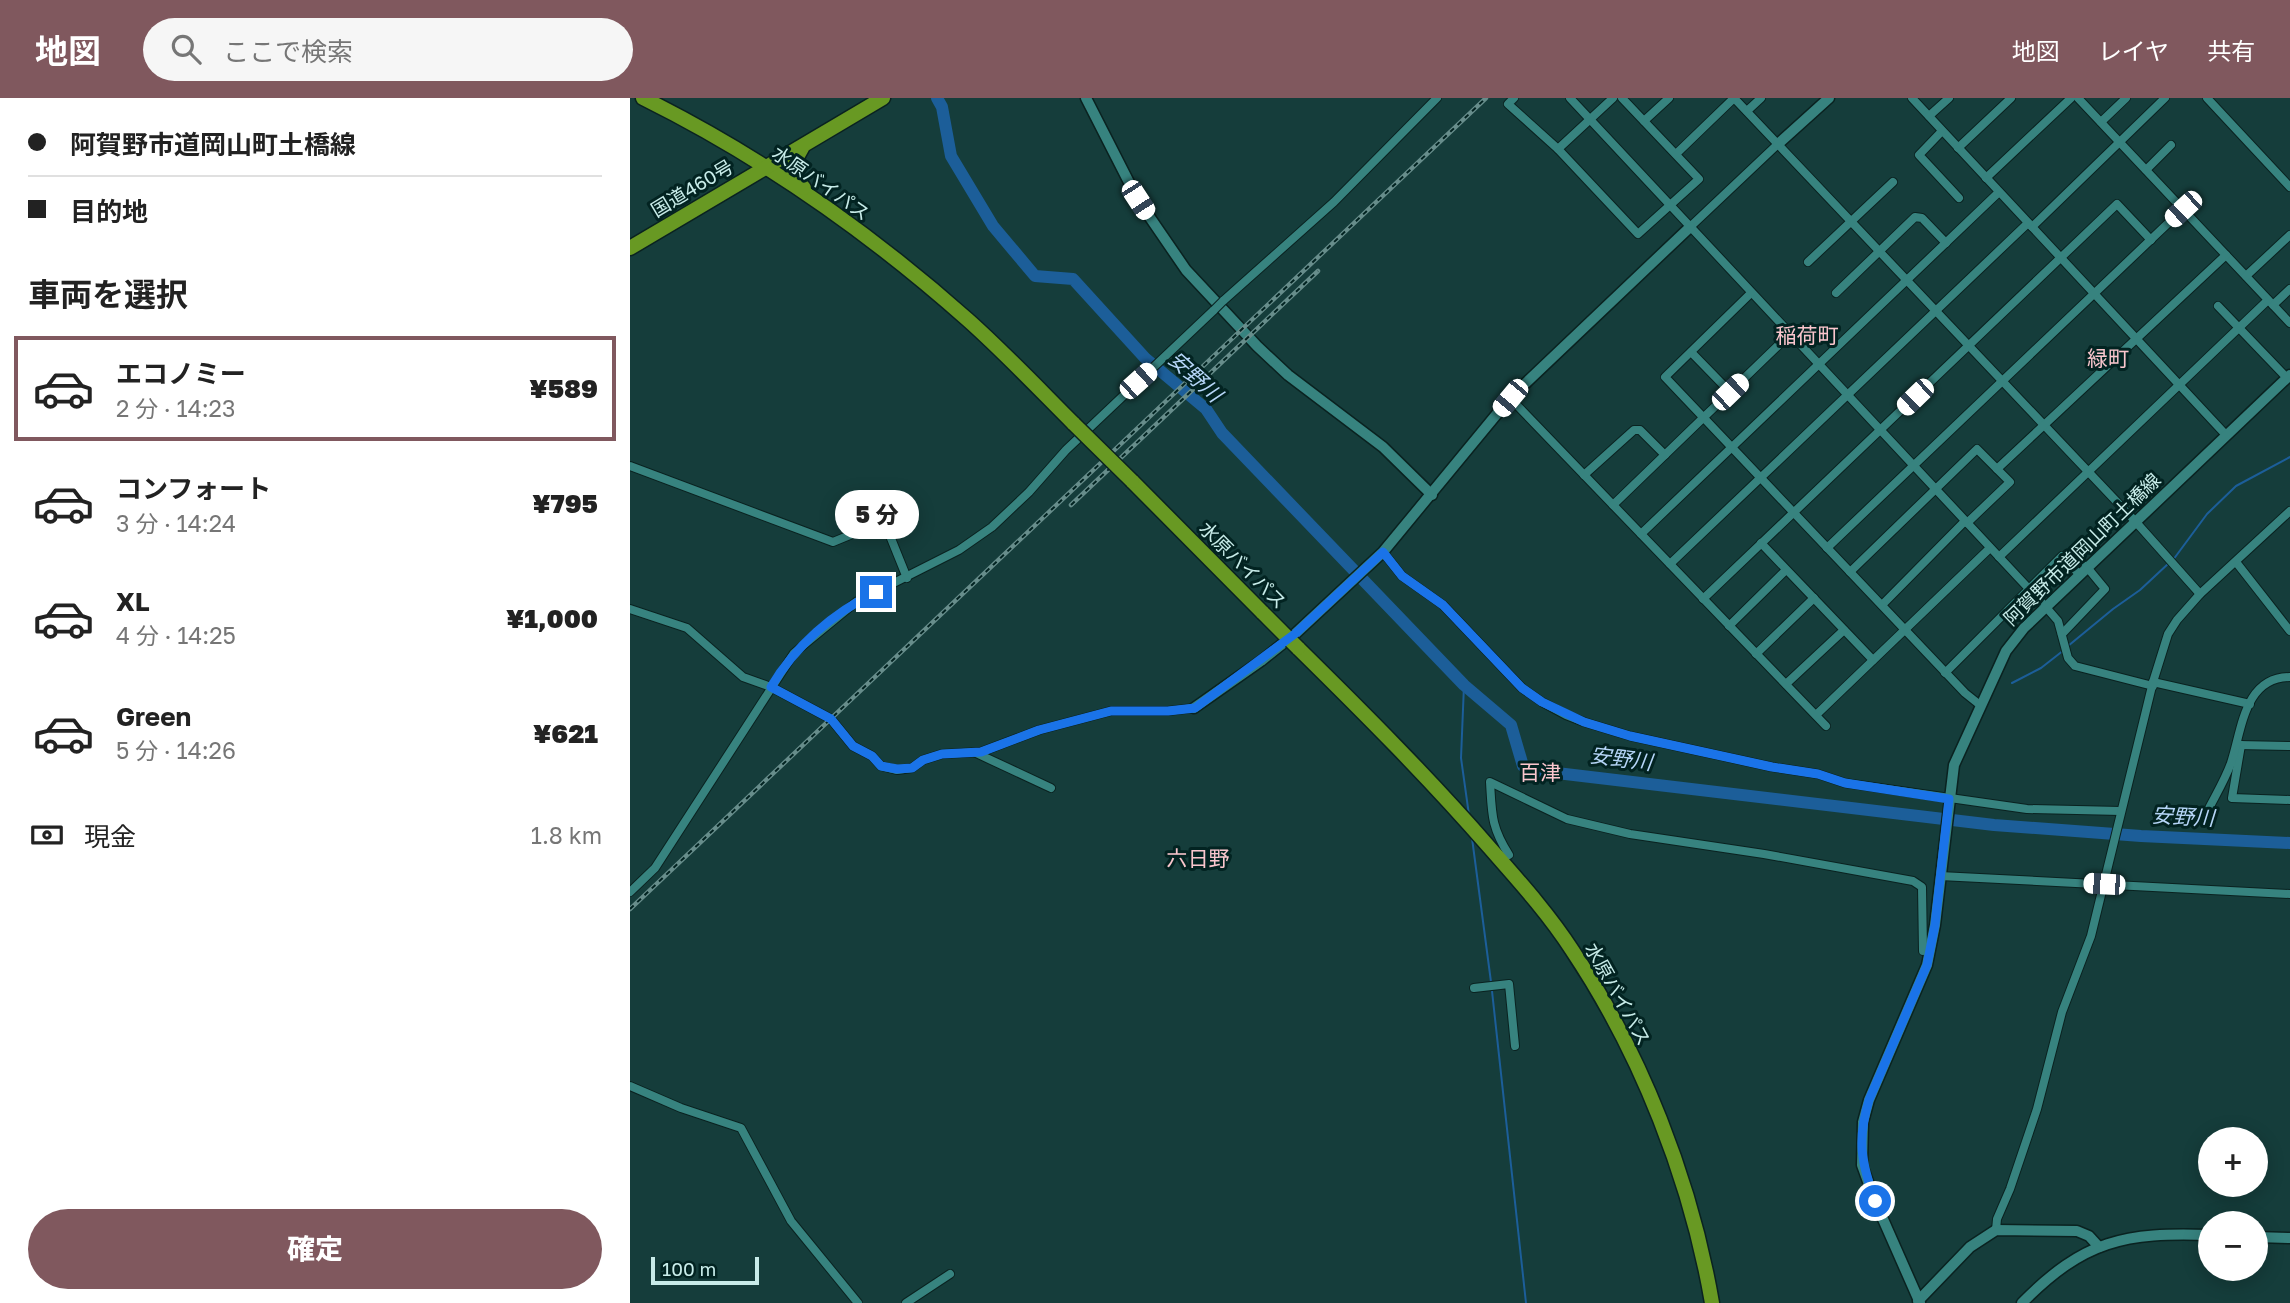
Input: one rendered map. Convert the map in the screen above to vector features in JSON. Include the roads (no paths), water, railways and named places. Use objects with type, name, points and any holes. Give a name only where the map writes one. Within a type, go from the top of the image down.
[{"type":"highway","name":"水原バイパス","points":[[643,98],[766,167],[811,197],[875,244],[968,321],[1401,750],[1522,884],[1572,950],[1618,1026],[1685,1189],[1712,1303]]},
{"type":"highway","name":"国道460号","points":[[630,248],[881,99]]},
{"type":"highway","points":[[728,145],[740,167],[729,189]]},
{"type":"highway","points":[[804,145],[793,163],[792,170],[811,197]]},
{"type":"street","points":[[1086,98],[1138,200],[1186,270],[1256,346],[1288,375],[1383,447],[1432,495]]},
{"type":"street","points":[[630,892],[655,868],[771,687],[794,653],[807,640],[856,602],[959,550],[1008,514],[1066,450],[1223,301],[1334,202],[1437,98]]},
{"type":"street","points":[[1514,98],[1508,104],[1558,149],[1637,234],[1699,179],[1622,98]]},
{"type":"street","points":[[1570,98],[2045,606],[2058,621],[2068,658],[2075,666],[2250,704]]},
{"type":"street","points":[[1558,149],[1613,98]]},
{"type":"street","points":[[1644,121],[1669,98]]},
{"type":"street","points":[[1676,154],[1734,98],[2135,521],[2200,594]]},
{"type":"street","points":[[1747,111],[1760,98]]},
{"type":"street","points":[[630,609],[687,628],[743,677],[771,687],[831,719],[853,746],[872,756],[881,766],[897,769],[912,768],[923,760],[942,754],[976,753],[1050,727],[1111,711],[1168,711],[1197,706],[1261,661],[1379,556],[1510,398],[1829,98]]},
{"type":"street","points":[[1912,98],[2225,435]]},
{"type":"street","points":[[1929,117],[1949,98]]},
{"type":"street","points":[[1958,148],[2011,98]]},
{"type":"street","points":[[1986,178],[2071,98]]},
{"type":"street","points":[[2078,98],[2290,323]]},
{"type":"street","points":[[2101,122],[2126,98]]},
{"type":"street","points":[[1670,564],[2165,98]]},
{"type":"street","points":[[2207,98],[2290,187]]},
{"type":"street","points":[[1942,131],[1919,155],[1959,198]]},
{"type":"street","points":[[2146,170],[2171,145]]},
{"type":"street","points":[[1808,262],[1893,182]]},
{"type":"street","points":[[1641,534],[1999,192]]},
{"type":"street","points":[[1703,599],[2117,204],[2151,240]]},
{"type":"street","points":[[1827,548],[2183,209]]},
{"type":"street","points":[[1836,292],[1915,218],[1922,218],[1946,243]]},
{"type":"street","points":[[2246,276],[2290,235]]},
{"type":"street","points":[[1997,469],[2226,255]]},
{"type":"street","points":[[1999,557],[2239,328],[2290,289]]},
{"type":"street","points":[[1751,293],[1665,377],[1945,673],[1980,705]]},
{"type":"street","points":[[2218,306],[2288,377]]},
{"type":"street","points":[[1613,505],[1790,334]]},
{"type":"street","points":[[1691,352],[1730,392]]},
{"type":"street","name":"阿賀野市道岡山町土橋線","points":[[1919,1302],[1862,1165],[1863,1122],[1869,1100],[1927,965],[1935,925],[1954,765],[2006,651],[2045,606],[2082,570],[2288,377]]},
{"type":"street","points":[[1510,398],[1826,726]]},
{"type":"street","points":[[1584,475],[1634,430],[1640,430],[1665,455]]},
{"type":"street","points":[[1850,572],[1977,449],[2010,482],[1881,606]]},
{"type":"street","points":[[630,467],[833,542],[884,521],[907,578]]},
{"type":"street","points":[[1996,1230],[1997,1219],[2037,1110],[2062,1012],[2091,936],[2153,684],[2168,634],[2200,594],[2290,511]]},
{"type":"street","points":[[1761,543],[1873,660]]},
{"type":"street","points":[[1816,715],[1990,548]]},
{"type":"street","points":[[1379,556],[1443,605],[1522,688],[1542,702],[1584,722],[1639,738],[1949,804],[2120,814]]},
{"type":"street","points":[[1945,673],[2062,556],[2105,589],[2062,634]]},
{"type":"street","points":[[2236,562],[2290,631]]},
{"type":"street","points":[[1730,626],[1786,570]]},
{"type":"street","points":[[1756,654],[1814,598]]},
{"type":"street","points":[[1786,684],[1844,630]]},
{"type":"street","points":[[2290,677],[2278,677],[2266,682],[2243,715],[2232,798],[2290,800]]},
{"type":"street","points":[[2238,745],[2290,746]]},
{"type":"street","points":[[2207,812],[2238,745]]},
{"type":"street","points":[[976,753],[1051,788]]},
{"type":"street","points":[[1509,855],[1493,824],[1490,782],[1567,819],[1630,834],[1777,856],[1913,881],[1922,887],[1923,951]]},
{"type":"street","points":[[1941,871],[2290,894]]},
{"type":"street","points":[[1474,988],[1509,984],[1515,1046]]},
{"type":"street","points":[[630,1086],[681,1108],[741,1128],[791,1221],[858,1303]]},
{"type":"street","points":[[1919,1302],[1970,1247],[1996,1230],[2077,1231],[2089,1236],[2099,1247]]},
{"type":"street","points":[[2022,1303],[2051,1275],[2074,1259],[2099,1247],[2126,1238],[2154,1234],[2198,1235]]},
{"type":"street","points":[[2268,1237],[2290,1238]]},
{"type":"street","points":[[906,1303],[950,1274]]},
{"type":"waterway","name":"安野川","points":[[937,98],[942,107],[951,156],[993,226],[1035,276],[1073,279],[1145,358],[1206,409],[1222,433],[1464,685],[1511,725],[1523,766],[1540,771],[1994,825],[2290,843]]},
{"type":"waterway","points":[[2173,560],[2207,514],[2236,486],[2290,457]]},
{"type":"waterway","points":[[2068,646],[2140,590],[2169,563]]},
{"type":"waterway","points":[[2012,683],[2041,668],[2064,650]]},
{"type":"waterway","points":[[1464,685],[1461,758],[1469,815]]},
{"type":"waterway","points":[[1472,838],[1491,982]]},
{"type":"waterway","points":[[1492,991],[1526,1303]]},
{"type":"railway","points":[[630,909],[1486,98]]},
{"type":"railway","points":[[1071,505],[1318,271]]},
{"type":"district","name":"稲荷町","points":[[1807,336]]},
{"type":"district","name":"緑町","points":[[2108,359]]},
{"type":"district","name":"百津","points":[[1540,773]]},
{"type":"district","name":"六日野","points":[[1198,859]]}]
